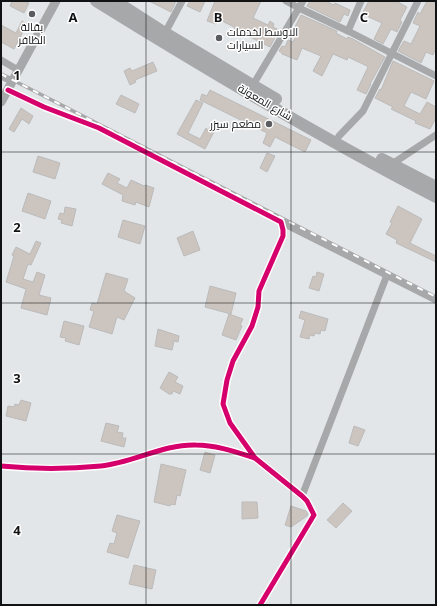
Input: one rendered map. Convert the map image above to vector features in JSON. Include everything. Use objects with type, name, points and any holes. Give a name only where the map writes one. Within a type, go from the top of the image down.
[{"type":"highway","name":"شارع المعونة","points":[[96,1],[194,61],[327,138],[436,197]]},
{"type":"highway","name":"شارع المعونة","points":[[115,1],[165,33],[339,136],[436,187]]},
{"type":"street","points":[[1,102],[56,1]]},
{"type":"street","points":[[165,33],[182,1]]},
{"type":"street","points":[[286,1],[348,30],[436,76]]},
{"type":"street","points":[[253,85],[303,1]]},
{"type":"street","points":[[348,30],[361,1]]},
{"type":"street","points":[[339,136],[363,111],[418,1]]},
{"type":"street","points":[[1,60],[18,70]]},
{"type":"street","points":[[1,76],[12,81]]},
{"type":"street","points":[[8,90],[44,107],[99,128],[280,222],[436,300]]},
{"type":"street","points":[[392,164],[436,135]]},
{"type":"street","points":[[260,605],[314,515],[307,501],[302,496],[255,458],[230,423],[223,404],[227,380],[233,361],[252,326],[258,306],[259,291],[283,236],[283,230],[280,222]]},
{"type":"street","points":[[302,496],[387,275]]},
{"type":"street","points":[[1,466],[24,468],[101,466],[172,447],[195,444],[214,447],[255,458]]},
{"type":"building","points":[[12,1],[24,1],[29,3],[24,13],[10,6]]},
{"type":"building","points":[[149,1],[176,1],[171,12]]},
{"type":"building","points":[[190,1],[205,1],[200,12],[187,6]]},
{"type":"building","points":[[215,1],[261,1],[253,18],[268,25],[270,21],[274,24],[273,27],[279,30],[270,47],[218,19],[216,24],[207,21]]},
{"type":"building","points":[[310,1],[325,1],[334,5],[335,3],[350,10],[348,16],[344,14],[340,22],[307,6]]},
{"type":"building","points":[[369,1],[396,1],[407,7],[400,20],[402,22],[397,32],[391,29],[383,44],[374,39],[382,23],[362,14]]},
{"type":"building","points":[[427,1],[436,3],[436,52],[434,52],[433,55],[426,52],[421,63],[398,51],[404,41],[411,44],[420,26],[413,23],[418,12],[420,14]]},
{"type":"building","points":[[301,15],[337,31],[336,33],[347,39],[348,37],[353,39],[385,57],[366,94],[357,90],[368,67],[367,66],[348,57],[347,60],[333,54],[322,76],[313,71],[321,56],[302,48],[297,60],[282,54],[279,51],[282,46],[285,47],[288,40],[293,42],[298,31],[294,29]]},
{"type":"building","points":[[22,21],[27,24],[14,49],[1,42],[1,25],[16,33]]},
{"type":"building","points":[[393,61],[434,81],[426,99],[411,92],[404,106],[420,114],[427,102],[436,107],[436,118],[430,129],[415,123],[416,121],[391,109],[393,107],[375,98],[380,89],[381,90]]},
{"type":"building","points":[[153,62],[157,71],[135,80],[136,82],[130,85],[124,71],[130,68],[132,71]]},
{"type":"building","points":[[210,90],[311,140],[305,152],[275,137],[270,147],[263,143],[267,133],[200,100],[202,94],[207,96]]},
{"type":"building","points":[[121,95],[139,104],[135,113],[116,104]]},
{"type":"building","points":[[196,100],[203,103],[188,133],[200,139],[206,128],[208,130],[211,125],[216,128],[205,149],[177,134]]},
{"type":"building","points":[[21,108],[33,116],[29,124],[22,119],[14,132],[9,129]]},
{"type":"building","points":[[267,153],[275,156],[267,172],[260,168]]},
{"type":"building","points":[[38,156],[60,163],[55,179],[33,172]]},
{"type":"building","points":[[108,173],[120,179],[117,183],[127,188],[131,180],[144,186],[154,188],[149,207],[136,202],[135,205],[122,201],[123,195],[102,184]]},
{"type":"building","points":[[28,193],[51,201],[45,219],[22,211]]},
{"type":"building","points":[[398,206],[422,219],[410,243],[436,256],[436,262],[396,243],[397,240],[386,234]]},
{"type":"building","points":[[65,207],[76,209],[72,226],[61,223],[62,220],[58,219],[60,213],[64,214]]},
{"type":"building","points":[[123,220],[145,226],[140,244],[118,237]]},
{"type":"building","points":[[193,231],[200,250],[184,256],[177,238]]},
{"type":"building","points":[[36,241],[41,243],[31,265],[28,264],[23,279],[33,282],[37,272],[45,275],[39,295],[51,298],[47,315],[21,308],[26,289],[6,282],[14,256],[12,255],[16,247],[30,254]]},
{"type":"building","points":[[317,272],[324,274],[319,291],[309,288],[313,276],[316,277]]},
{"type":"building","points":[[106,273],[128,279],[124,291],[135,298],[124,320],[117,317],[112,334],[89,327],[94,311],[90,310],[92,303],[97,304]]},
{"type":"building","points":[[210,286],[236,293],[231,314],[205,307]]},
{"type":"building","points":[[301,311],[328,319],[325,331],[321,330],[320,334],[315,333],[314,336],[310,335],[309,339],[300,337],[305,320],[299,318]]},
{"type":"building","points":[[229,314],[243,319],[240,325],[242,326],[236,340],[222,335]]},
{"type":"building","points":[[64,321],[84,326],[79,345],[65,341],[66,338],[60,337]]},
{"type":"building","points":[[158,329],[179,336],[178,342],[174,341],[172,350],[155,346]]},
{"type":"building","points":[[169,372],[178,377],[175,382],[183,386],[180,394],[173,391],[172,394],[169,394],[160,388]]},
{"type":"building","points":[[21,400],[31,403],[26,421],[6,416],[8,406],[14,407],[15,404],[19,405]]},
{"type":"building","points":[[106,423],[119,426],[117,432],[123,433],[122,438],[126,438],[124,447],[101,441]]},
{"type":"building","points":[[354,426],[365,430],[358,446],[349,443]]},
{"type":"building","points":[[205,452],[215,455],[210,473],[200,470]]},
{"type":"building","points":[[161,464],[186,470],[180,496],[177,495],[175,505],[171,504],[170,506],[154,502]]},
{"type":"building","points":[[242,502],[257,502],[258,518],[242,519]]},
{"type":"building","points":[[343,503],[352,511],[336,528],[327,520]]},
{"type":"building","points":[[291,506],[306,511],[308,514],[291,527],[285,525]]},
{"type":"building","points":[[117,515],[140,521],[128,558],[107,552],[110,543],[114,544],[117,533],[112,531]]},
{"type":"building","points":[[134,565],[156,570],[152,589],[129,584]]},
{"type":"railway","points":[[1,74],[436,297]]},
{"type":"cycle path","points":[[8,90],[44,107],[99,128],[281,222],[283,236],[259,291],[258,307],[252,326],[233,361],[227,380],[223,404],[230,423],[255,458],[302,496],[307,501],[314,515],[260,605]]},
{"type":"cycle path","points":[[1,466],[25,468],[77,468],[101,466],[184,445],[203,445],[233,451],[255,458]]},
{"type":"place","name":"بقالة الظافر","points":[[32,14]]},
{"type":"place","name":"الاوسط لخدمات السيارات","points":[[219,38]]},
{"type":"place","name":"مطعم سيزر","points":[[269,124]]}]
